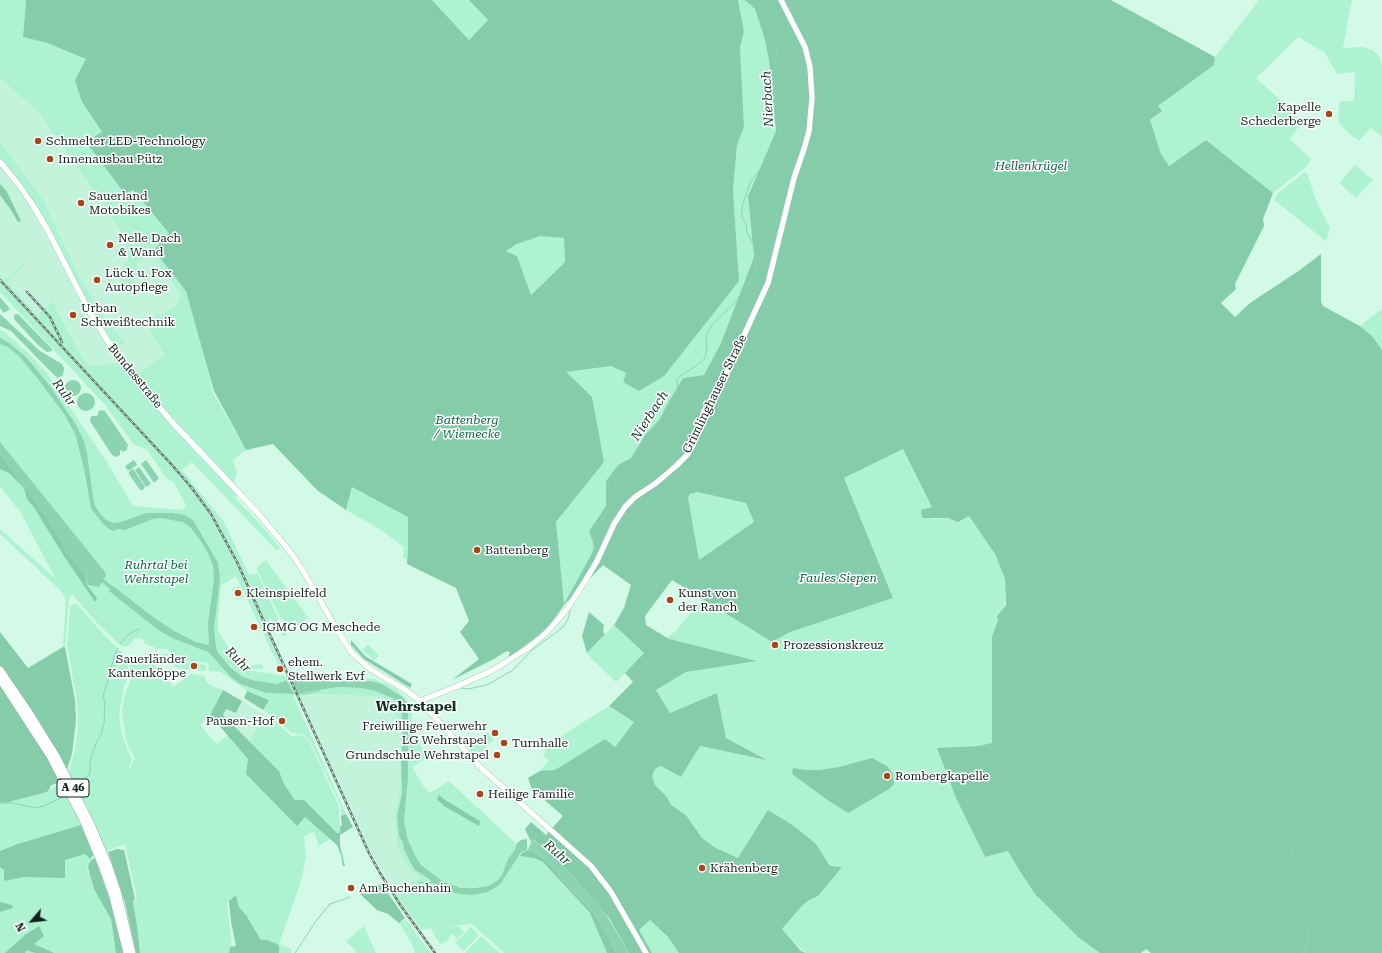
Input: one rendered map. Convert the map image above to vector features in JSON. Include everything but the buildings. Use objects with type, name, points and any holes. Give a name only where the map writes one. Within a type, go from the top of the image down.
[{"type":"highway","name":"A 46","points":[[0,670],[56,756],[79,799],[124,916],[132,953]]},
{"type":"highway","name":"A 46","points":[[0,679],[37,735],[74,800],[106,868],[127,953]]},
{"type":"main road","name":"Grimlinghauser Straße","points":[[420,701],[471,680],[507,661],[544,635],[559,620],[575,598],[594,567],[622,510],[635,497],[656,483],[676,466],[692,448],[704,411],[728,370],[768,283],[794,178],[807,138],[812,103],[811,72],[806,51],[781,0]]},
{"type":"main road","name":"Bundesstraße","points":[[0,162],[19,185],[34,207],[88,309],[117,356],[172,421],[240,494],[287,549],[305,574],[351,652],[370,669],[407,691],[420,701],[480,767],[598,874],[611,892],[646,953]]},
{"type":"shaded area","points":[[0,78],[40,114],[124,235],[128,262],[122,270],[135,287],[137,263],[153,256],[181,295],[178,305],[163,314],[152,317],[154,338],[164,356],[131,378],[101,365],[91,366],[82,357],[51,301],[37,315],[7,282],[30,260],[29,258],[5,280],[0,274],[0,166],[26,198],[46,231],[78,297],[124,342],[106,320],[81,280],[44,201],[0,143]]},
{"type":"shaded area","points":[[0,297],[10,309],[4,313],[0,308]]},
{"type":"shaded area","points":[[0,314],[40,351],[62,364],[64,368],[63,375],[58,378],[11,331],[0,326]]},
{"type":"shaded area","points":[[18,314],[52,349],[52,351],[47,352],[38,345],[14,319],[14,315]]},
{"type":"shaded area","points":[[0,338],[9,343],[27,358],[50,386],[76,425],[84,441],[94,504],[99,512],[106,520],[114,523],[125,521],[146,513],[172,513],[185,515],[193,520],[218,563],[220,578],[214,629],[218,653],[230,667],[243,677],[277,684],[287,680],[294,694],[266,693],[240,684],[232,678],[208,652],[172,638],[157,629],[109,591],[113,586],[153,617],[174,631],[196,642],[209,645],[208,623],[214,579],[213,565],[201,541],[190,527],[183,522],[160,518],[153,519],[125,530],[118,529],[113,531],[102,523],[91,508],[76,436],[65,415],[20,357],[8,347],[0,344]]},
{"type":"shaded area","points":[[73,380],[79,382],[81,388],[79,394],[73,396],[67,394],[65,388],[67,382]]},
{"type":"shaded area","points":[[86,393],[92,396],[95,402],[92,408],[86,411],[80,408],[77,402],[80,396]]},
{"type":"shaded area","points":[[101,410],[105,411],[128,445],[124,452],[120,450],[120,455],[116,457],[112,455],[90,421],[91,416],[97,416]]},
{"type":"shaded area","points":[[0,442],[105,572],[106,576],[99,587],[88,585],[85,574],[77,563],[67,555],[63,544],[48,519],[0,454]]},
{"type":"shaded area","points":[[134,460],[137,465],[128,471],[125,466]]},
{"type":"shaded area","points":[[146,460],[159,478],[154,483],[141,464]]},
{"type":"shaded area","points":[[139,467],[151,484],[146,487],[135,470]]},
{"type":"shaded area","points":[[132,469],[145,487],[143,490],[140,490],[129,474]]},
{"type":"shaded area","points":[[299,678],[326,681],[370,681],[382,684],[401,696],[408,704],[408,778],[404,821],[408,840],[415,855],[421,865],[442,881],[460,888],[476,888],[488,886],[497,881],[502,875],[508,859],[514,851],[517,843],[521,840],[527,839],[527,850],[521,852],[501,883],[487,892],[479,894],[470,895],[454,893],[436,886],[435,883],[427,884],[425,882],[430,882],[431,880],[415,870],[410,862],[399,836],[397,816],[402,793],[401,761],[403,729],[401,707],[397,700],[375,691],[361,688],[338,687],[297,694],[291,679]]},
{"type":"shaded area","points":[[324,694],[384,697],[398,720],[401,734],[400,790],[395,817],[411,870],[420,878],[396,892],[368,846],[299,695]]},
{"type":"shaded area","points":[[242,701],[266,716],[249,741],[223,715],[225,709],[236,713]]},
{"type":"shaded area","points":[[532,839],[556,858],[583,888],[599,903],[629,953],[616,953],[608,935],[592,910],[573,891],[571,891],[547,861],[533,851],[528,850]]},
{"type":"green space","points":[[0,0],[26,0],[23,37],[47,43],[86,59],[82,102],[102,133],[93,137],[125,194],[132,190],[170,233],[570,371],[611,366],[627,373],[739,281],[733,190],[737,145],[744,127],[740,47],[744,32],[738,0],[745,0],[755,9],[765,40],[769,61],[776,131],[748,196],[754,257],[721,343],[704,375],[683,378],[659,420],[645,435],[631,458],[618,465],[606,481],[606,506],[589,531],[596,548],[564,605],[440,577],[403,558],[404,547],[378,528],[346,510],[352,488],[284,421],[250,451],[217,395],[210,380],[213,393],[246,450],[233,460],[237,474],[234,482],[241,490],[235,498],[263,527],[280,548],[277,551],[192,462],[182,470],[224,522],[249,575],[257,573],[279,622],[287,636],[283,636],[271,619],[266,622],[287,671],[279,672],[277,662],[236,576],[221,586],[218,617],[218,631],[232,653],[249,666],[260,664],[263,665],[263,669],[251,669],[252,671],[278,675],[374,679],[396,689],[407,700],[412,712],[411,729],[427,758],[412,767],[424,787],[430,793],[449,781],[521,848],[530,846],[520,856],[534,858],[543,862],[590,913],[607,953],[504,953],[472,924],[435,928],[460,926],[459,927],[464,932],[457,939],[452,934],[449,937],[449,940],[440,944],[431,930],[433,928],[422,930],[420,928],[394,893],[420,878],[404,861],[397,842],[395,817],[400,790],[401,734],[398,720],[384,697],[324,694],[293,695],[346,814],[341,816],[341,806],[309,739],[304,735],[290,732],[273,716],[263,710],[269,700],[247,691],[221,672],[209,671],[208,663],[196,661],[175,661],[167,649],[158,649],[144,643],[144,640],[140,638],[133,639],[133,642],[126,647],[121,646],[95,621],[72,594],[69,598],[65,647],[63,647],[66,599],[62,592],[0,534],[0,529],[55,578],[21,513],[0,486],[0,340],[9,343],[0,338],[0,330],[27,352],[46,372],[105,459],[133,506],[183,510],[186,505],[174,483],[166,478],[147,450],[133,444],[106,406],[0,292],[0,274],[5,279],[30,258],[30,260],[7,282],[37,315],[52,301],[82,357],[91,366],[118,363],[131,378],[164,355],[146,320],[163,314],[177,305],[181,295],[153,256],[137,263],[135,287],[131,296],[116,274],[122,270],[128,261],[124,235],[40,114],[0,78]],"holes":[[[603,462],[556,522],[562,589],[545,553],[559,499]],[[220,664],[230,666],[243,677],[252,680],[277,684],[287,681],[294,694],[266,693],[240,684]],[[299,678],[326,681],[370,681],[382,684],[401,696],[408,731],[407,789],[404,821],[408,840],[415,855],[421,865],[430,873],[415,870],[399,836],[397,816],[402,793],[401,761],[403,729],[401,707],[397,700],[375,691],[361,688],[338,687],[311,692]]]},
{"type":"green space","points":[[26,0],[432,0],[469,40],[488,20],[469,0],[738,0],[744,32],[740,47],[744,127],[737,145],[733,190],[739,281],[664,376],[639,391],[623,382],[626,373],[611,366],[566,372],[592,397],[604,462],[556,522],[564,604],[595,548],[589,531],[606,506],[606,481],[618,465],[631,458],[645,435],[659,420],[683,378],[704,375],[721,343],[754,257],[748,196],[776,131],[769,61],[765,40],[755,9],[745,0],[1111,0],[1215,57],[1214,65],[1158,106],[1162,111],[1150,120],[1161,154],[1169,166],[1206,140],[1273,193],[1263,219],[1264,226],[1235,284],[1236,289],[1221,303],[1235,317],[1250,303],[1300,270],[1321,254],[1321,302],[1323,306],[1360,326],[1373,337],[1382,350],[1382,953],[1151,953],[1146,949],[1141,953],[1100,953],[1079,938],[1035,894],[1008,851],[985,857],[956,798],[937,748],[978,746],[992,743],[992,636],[998,620],[997,616],[1006,605],[1005,579],[995,554],[969,516],[958,522],[948,518],[922,518],[921,510],[932,507],[903,449],[844,478],[893,598],[790,632],[772,642],[672,580],[645,616],[646,625],[669,639],[757,661],[686,672],[656,690],[670,713],[717,693],[726,738],[767,760],[700,746],[681,777],[661,766],[655,769],[652,776],[655,785],[667,797],[671,805],[686,815],[702,838],[716,848],[738,858],[768,810],[794,826],[816,844],[830,866],[842,867],[818,896],[809,900],[801,907],[782,929],[801,951],[805,953],[679,953],[668,937],[650,920],[639,930],[652,953],[629,953],[609,918],[589,894],[556,858],[534,840],[532,839],[531,842],[525,829],[531,822],[546,835],[563,816],[532,789],[528,778],[540,771],[555,770],[605,739],[615,747],[634,722],[609,706],[633,682],[625,673],[644,653],[614,625],[624,608],[631,585],[603,565],[564,605],[548,627],[538,636],[508,658],[510,652],[507,651],[452,680],[479,659],[460,632],[469,621],[456,588],[407,564],[408,517],[352,487],[346,510],[317,490],[273,444],[246,450],[214,391],[186,291],[154,250],[169,233],[133,190],[125,194],[89,146],[89,140],[102,132],[82,102],[75,80],[86,59],[47,43],[23,37]],"holes":[[[540,236],[564,238],[565,262],[531,295],[517,256],[506,251],[517,244]],[[697,492],[746,503],[754,522],[699,560],[688,498],[690,494]]]},
{"type":"green space","points":[[432,0],[469,0],[488,20],[469,40]]},
{"type":"green space","points":[[1259,0],[1352,0],[1343,48],[1362,47],[1373,50],[1380,58],[1382,66],[1382,137],[1371,128],[1359,141],[1346,131],[1340,124],[1338,116],[1340,101],[1354,101],[1355,72],[1337,74],[1325,53],[1298,37],[1256,78],[1302,122],[1290,139],[1311,159],[1306,167],[1273,193],[1206,140],[1169,166],[1161,154],[1150,120],[1162,112],[1158,106],[1214,65],[1215,57]]},
{"type":"green space","points":[[0,143],[44,201],[81,280],[106,320],[125,343],[110,349],[78,297],[46,231],[26,198],[0,166]]},
{"type":"green space","points":[[1355,165],[1373,180],[1356,198],[1339,183]]},
{"type":"green space","points":[[1305,172],[1308,176],[1316,200],[1330,228],[1326,241],[1274,200],[1279,192]]},
{"type":"green space","points":[[0,184],[7,192],[21,221],[18,222],[0,195]]},
{"type":"green space","points":[[540,235],[564,238],[565,262],[531,295],[517,256],[505,252],[517,244]]},
{"type":"green space","points":[[1382,309],[1382,350],[1373,337],[1360,326]]},
{"type":"green space","points":[[903,449],[932,507],[932,519],[948,518],[958,522],[969,515],[995,554],[1005,579],[1005,605],[997,616],[998,620],[992,636],[992,744],[937,748],[956,798],[985,857],[1008,851],[1035,894],[1079,938],[1100,953],[805,953],[695,842],[718,849],[702,838],[686,815],[671,805],[667,797],[655,785],[652,776],[655,769],[661,766],[681,777],[700,746],[766,759],[726,738],[717,693],[670,713],[656,690],[686,672],[749,662],[681,647],[667,637],[675,632],[702,599],[874,604],[893,598],[844,478]],"holes":[[[794,826],[816,844],[830,866],[841,867],[818,896],[809,900],[801,907],[783,928],[737,858]]]},
{"type":"green space","points":[[0,454],[48,519],[63,544],[67,555],[77,563],[85,574],[87,585],[97,598],[95,602],[27,499],[24,488],[9,473],[0,469]]},
{"type":"green space","points":[[696,492],[746,503],[754,522],[699,561],[688,498],[690,494]]},
{"type":"green space","points":[[266,560],[308,617],[299,625],[294,620],[288,625],[279,615],[256,568]]},
{"type":"green space","name":"Kleinspielfeld","points":[[239,586],[244,597],[237,600],[232,589]]},
{"type":"green space","points":[[77,604],[106,637],[123,653],[128,664],[128,678],[124,686],[119,714],[122,734],[132,760],[129,767],[130,768],[135,758],[129,748],[125,735],[122,712],[124,697],[131,679],[130,663],[139,657],[144,658],[148,654],[158,656],[166,653],[169,659],[154,666],[160,669],[173,687],[191,674],[204,676],[210,685],[223,690],[210,715],[200,725],[217,744],[228,735],[248,759],[297,826],[305,817],[330,839],[319,846],[314,832],[304,836],[306,857],[301,881],[279,944],[292,949],[291,953],[279,953],[279,945],[261,940],[246,915],[239,907],[236,896],[227,902],[232,947],[230,947],[229,953],[140,953],[133,902],[137,899],[125,844],[93,856],[87,867],[93,887],[98,893],[111,919],[116,953],[0,953],[0,802],[5,803],[47,792],[64,780],[69,770],[74,754],[78,729],[77,702],[67,645],[70,607]]},
{"type":"green space","points":[[589,612],[604,625],[603,632],[605,634],[587,653],[582,636]]},
{"type":"green space","points":[[614,625],[644,653],[616,682],[587,653]]},
{"type":"green space","points":[[0,632],[28,668],[65,647],[75,700],[76,720],[72,754],[65,776],[61,781],[50,786],[47,792],[5,803],[0,802]]},
{"type":"green space","points":[[351,640],[365,656],[412,684],[410,688],[364,659],[351,645]]},
{"type":"green space","points":[[368,644],[379,656],[374,660],[362,650]]},
{"type":"green space","points":[[194,662],[205,665],[205,671],[182,669],[171,665],[181,663]]},
{"type":"green space","points":[[223,690],[242,701],[236,713],[226,709],[223,715],[279,771],[284,784],[295,800],[304,800],[337,833],[340,833],[340,826],[342,826],[341,816],[346,814],[353,827],[340,835],[340,846],[345,866],[343,866],[337,845],[305,817],[297,826],[246,774],[248,759],[210,715]]},
{"type":"green space","points":[[247,691],[269,700],[263,710],[244,698]]},
{"type":"green space","points":[[609,706],[634,722],[615,747],[605,739],[555,771],[540,771],[549,761],[543,755],[552,742]]},
{"type":"green space","points":[[266,716],[276,722],[290,735],[301,735],[308,739],[339,806],[340,833],[337,833],[295,800],[284,784],[279,771],[249,741]]},
{"type":"green space","points":[[487,732],[494,739],[476,758],[469,750]]},
{"type":"green space","points":[[872,758],[887,766],[893,774],[894,784],[889,789],[848,813],[792,774],[793,768],[820,770],[839,767]]},
{"type":"green space","points":[[439,795],[480,821],[479,826],[444,806],[437,799]]},
{"type":"green space","points":[[81,825],[93,855],[90,859],[85,854],[65,860],[65,878],[24,877],[4,881],[4,870],[0,867],[0,851]]},
{"type":"green space","points":[[117,849],[124,850],[135,899],[133,902],[140,953],[136,953],[125,903],[108,852]]},
{"type":"green space","points":[[528,850],[533,851],[547,861],[571,891],[573,891],[592,910],[608,935],[616,953],[607,953],[590,913],[543,862],[534,858],[520,856]]},
{"type":"green space","points":[[95,858],[110,900],[124,953],[116,953],[111,919],[94,889],[88,866],[91,860]]},
{"type":"green space","points":[[381,883],[405,918],[399,923],[388,914],[377,910],[358,892],[363,889],[371,891]]},
{"type":"green space","points":[[236,895],[239,907],[246,915],[261,940],[267,940],[279,945],[279,953],[229,953],[230,947],[236,946],[231,922],[229,901]]},
{"type":"green space","points":[[0,902],[12,905],[13,908],[0,912]]},
{"type":"green space","points":[[405,919],[431,953],[415,953],[411,942],[399,923],[402,921],[409,929],[403,921]]},
{"type":"green space","points":[[650,920],[668,937],[679,953],[652,953],[638,930]]},
{"type":"green space","points":[[39,926],[44,936],[34,944],[54,953],[35,953],[26,950],[25,953],[5,953],[25,935]]},
{"type":"green space","points":[[364,926],[376,953],[357,953],[346,941]]},
{"type":"green space","points":[[471,927],[479,935],[464,951],[455,943]]},
{"type":"green space","points":[[481,936],[500,953],[465,953]]},
{"type":"waterway","name":"Nierbach","points":[[572,596],[574,588],[593,552],[594,544],[592,531],[606,514],[609,506],[610,497],[608,480],[623,465],[630,467],[645,438],[658,424],[668,404],[676,397],[678,390],[677,380],[679,377],[699,364],[705,358],[707,348],[706,336],[712,325],[735,302],[751,280],[755,271],[757,259],[753,244],[747,232],[746,224],[742,218],[742,207],[750,183],[769,157],[779,136],[780,129],[775,102],[774,72],[778,41],[777,34],[767,23],[759,9],[745,0]]},
{"type":"waterway","points":[[867,157],[894,121],[898,104],[961,67],[976,50],[995,16],[1009,0]]},
{"type":"waterway","points":[[780,129],[787,131],[799,144]]},
{"type":"waterway","points":[[823,165],[834,166],[856,164]]},
{"type":"waterway","points":[[100,578],[115,591]]},
{"type":"waterway","name":"Nierbach","points":[[461,688],[468,689],[487,685],[513,670],[531,651],[563,627],[568,619],[571,607]]},
{"type":"waterway","points":[[120,644],[129,634],[139,629]]},
{"type":"waterway","points":[[76,788],[82,784],[90,773],[90,761],[96,743],[101,735],[104,723],[105,702],[103,697],[118,648]]},
{"type":"waterway","points":[[300,694],[307,694],[320,690]]},
{"type":"waterway","name":"Nierbach","points":[[407,709],[416,705]]},
{"type":"waterway","points":[[1326,773],[1341,756],[1355,744],[1368,739],[1382,738]]},
{"type":"waterway","points":[[1305,916],[1291,879],[1289,863],[1300,822],[1318,786]]},
{"type":"waterway","points":[[0,803],[13,803],[35,808],[44,806],[67,795]]},
{"type":"waterway","points":[[401,892],[406,890],[408,893],[412,894],[419,892],[420,885],[418,883],[427,883]]},
{"type":"waterway","points":[[360,892],[366,892],[378,902],[383,902],[390,899]]},
{"type":"waterway","points":[[295,953],[316,921],[330,904],[350,897]]},
{"type":"waterway","points":[[1339,920],[1349,917],[1357,911],[1373,908],[1376,904]]},
{"type":"waterway","points":[[1304,953],[1308,938],[1308,924]]},
{"type":"waterway","points":[[1308,938],[1328,926]]},
{"type":"railway","points":[[0,280],[172,465],[211,514],[237,562],[369,853],[401,906],[435,953]]},
{"type":"railway","points":[[27,292],[50,317],[62,342]]},
{"type":"place","name":"Kapelle Schederberge","points":[[1329,114]]},
{"type":"place","name":"Schmelter LED-Technology","points":[[38,141]]},
{"type":"place","name":"Innenausbau Pütz","points":[[50,159]]},
{"type":"place","name":"Sauerland Motobikes","points":[[81,203]]},
{"type":"place","name":"Nelle Dach & Wand","points":[[110,245]]},
{"type":"place","name":"Lück u. Fox Autopflege","points":[[97,280]]},
{"type":"place","name":"Urban Schweißtechnik","points":[[73,315]]},
{"type":"place","name":"Battenberg","points":[[477,550]]},
{"type":"place","name":"Kleinspielfeld","points":[[238,593]]},
{"type":"place","name":"Kunst von der Ranch","points":[[670,600]]},
{"type":"place","name":"IGMG OG Meschede","points":[[254,627]]},
{"type":"place","name":"Prozessionskreuz","points":[[775,645]]},
{"type":"place","name":"Sauerländer Kantenköppe","points":[[194,666]]},
{"type":"place","name":"ehem. Stellwerk Evf","points":[[280,669]]},
{"type":"place","name":"Pausen-Hof","points":[[282,721]]},
{"type":"place","name":"Freiwillige Feuerwehr LG Wehrstapel","points":[[495,733]]},
{"type":"place","name":"Turnhalle","points":[[504,743]]},
{"type":"place","name":"Grundschule Wehrstapel","points":[[497,755]]},
{"type":"place","name":"Rombergkapelle","points":[[887,776]]},
{"type":"place","name":"Heilige Familie","points":[[480,794]]},
{"type":"place","name":"Krähenberg","points":[[702,868]]},
{"type":"place","name":"Am Buchenhain","points":[[351,888]]},
{"type":"district","name":"Wehrstapel","points":[[416,707]]},
{"type":"park label","name":"Hellenkrügel","points":[[1031,166]]},
{"type":"park label","name":"Battenberg / Wiemecke","points":[[467,427]]},
{"type":"park label","name":"Ruhrtal bei Wehrstapel","points":[[156,572]]},
{"type":"park label","name":"Faules Siepen","points":[[838,578]]},
{"type":"water label","name":"Ruhr","points":[[64,393]]},
{"type":"water label","name":"Ruhr","points":[[238,660]]},
{"type":"water label","name":"Ruhr","points":[[557,853]]}]
